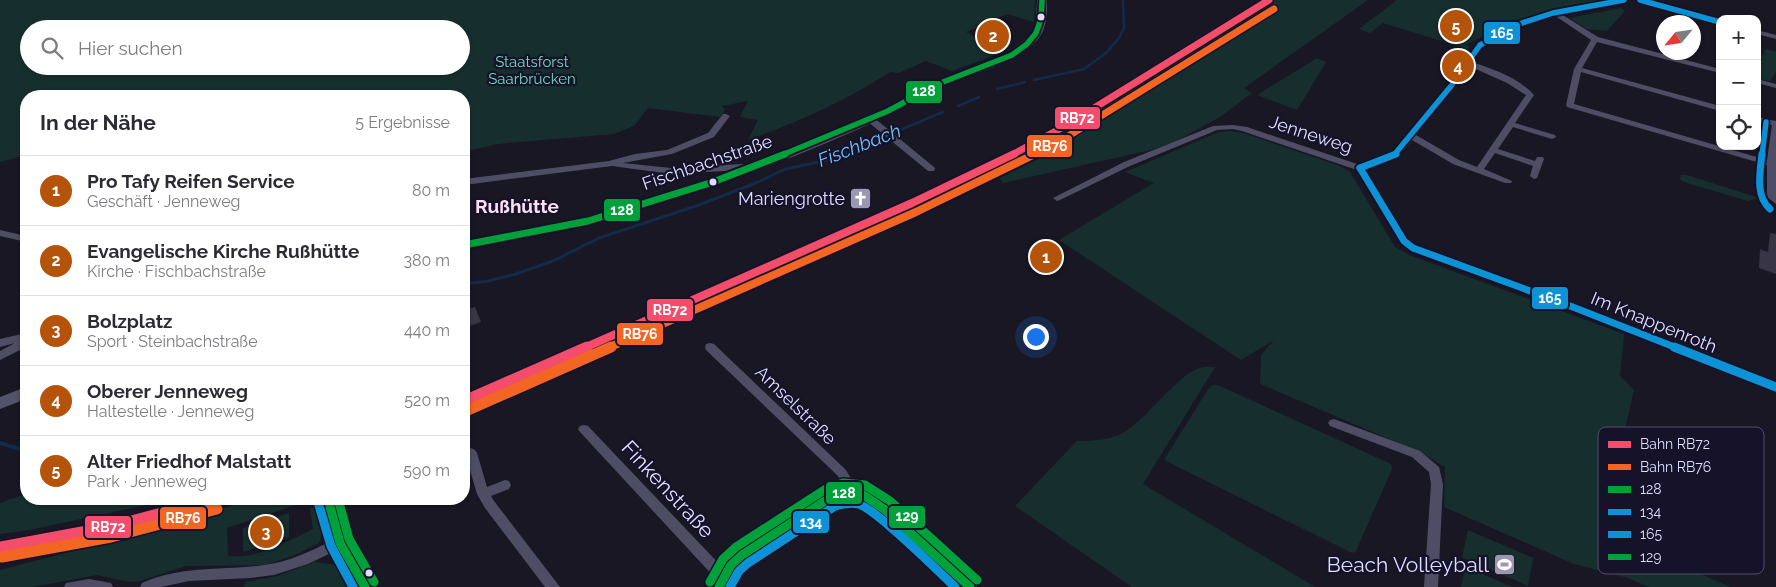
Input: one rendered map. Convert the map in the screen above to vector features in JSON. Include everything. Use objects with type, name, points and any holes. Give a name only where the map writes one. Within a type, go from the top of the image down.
[{"type":"main road","name":"Fischbachstraße","points":[[470,244],[604,217],[750,169],[870,119],[951,78],[988,66],[1017,52],[1034,38],[1040,27],[1042,0]]},
{"type":"main road","points":[[0,403],[20,395]]},
{"type":"street","name":"Jenneweg","points":[[1057,198],[1127,164],[1216,128],[1225,127],[1244,129],[1360,168],[1395,155],[1467,63],[1477,47],[1498,34],[1522,23],[1556,13],[1624,0]]},
{"type":"street","points":[[1640,0],[1716,21]]},
{"type":"street","points":[[1556,13],[1595,39],[1716,70]]},
{"type":"street","points":[[1761,33],[1776,37]]},
{"type":"street","points":[[1595,39],[1578,70],[1570,105],[1771,164]]},
{"type":"street","points":[[1467,63],[1490,71],[1530,95],[1480,171]]},
{"type":"street","points":[[1578,70],[1716,108]]},
{"type":"street","points":[[1761,82],[1776,86]]},
{"type":"street","points":[[470,181],[610,164],[635,157],[669,152],[711,135],[726,116]]},
{"type":"street","points":[[870,119],[931,169]]},
{"type":"street","points":[[1761,120],[1776,124],[1771,164],[1771,197],[1776,201]]},
{"type":"street","points":[[1510,124],[1552,139]]},
{"type":"street","points":[[1411,136],[1447,158],[1508,181]]},
{"type":"street","points":[[1494,150],[1539,162],[1534,176]]},
{"type":"street","points":[[610,164],[671,171],[742,166],[750,169]]},
{"type":"street","name":"Im Knappenroth","points":[[1360,168],[1399,234],[1413,248],[1555,300],[1776,387]]},
{"type":"street","points":[[0,233],[20,238]]},
{"type":"street","points":[[0,343],[20,338]]},
{"type":"street","points":[[0,356],[20,345]]},
{"type":"street","name":"Amselstraße","points":[[710,347],[842,473],[853,493]]},
{"type":"street","points":[[0,395],[20,395]]},
{"type":"street","points":[[1334,424],[1416,454],[1435,470],[1437,484],[1431,587]]},
{"type":"street","name":"Finkenstraße","points":[[584,429],[721,582]]},
{"type":"street","points":[[471,453],[483,494],[489,504],[553,587]]},
{"type":"street","points":[[483,494],[505,485]]},
{"type":"street","points":[[721,582],[742,555],[831,497],[853,493],[870,498],[884,509],[970,587]]},
{"type":"street","points":[[330,505],[340,543],[365,587]]},
{"type":"street","points":[[147,587],[182,577],[245,574],[271,570],[340,543]]},
{"type":"street","points":[[71,587],[89,585],[106,587]]},
{"type":"green space","name":"Staatsforst Saarbrücken","points":[[0,0],[1035,0],[1034,22],[1007,14],[966,32],[1003,52],[952,71],[926,61],[898,73],[890,72],[821,110],[748,140],[758,120],[740,117],[748,101],[722,106],[725,110],[720,117],[648,108],[634,126],[614,134],[497,144],[470,151],[470,90],[20,90],[20,157],[0,162]]},
{"type":"green space","points":[[1273,0],[1368,0],[1244,88],[1252,93],[1220,117],[1176,141],[1151,150],[1003,183],[993,169],[1076,123]]},
{"type":"green space","points":[[1397,0],[1601,0],[1516,22],[1466,45],[1470,46],[1464,56],[1462,52],[1464,48],[1383,23],[1370,33],[1359,29]]},
{"type":"green space","points":[[1621,8],[1625,11],[1607,31],[1587,29],[1570,18]]},
{"type":"green space","points":[[1766,49],[1776,52],[1776,72],[1770,81],[1762,80],[1761,77],[1761,56],[1763,54],[1768,55],[1763,53]]},
{"type":"green space","points":[[1317,58],[1326,62],[1297,110],[1257,95]]},
{"type":"green space","points":[[1219,132],[1243,133],[1340,166],[1350,172],[1395,247],[1409,255],[1624,334],[1620,376],[1634,390],[1625,427],[1598,427],[1598,570],[1574,564],[1444,507],[1445,467],[1422,453],[1260,384],[1261,355],[1274,340],[1241,360],[1059,240],[1154,183],[1125,172]]},
{"type":"green space","points":[[1681,175],[1687,175],[1759,198],[1748,201],[1684,182],[1680,179]]},
{"type":"green space","points":[[1202,367],[1215,367],[1143,484],[1315,587],[1132,587],[1015,506],[1077,441],[1104,439],[1123,433],[1137,423],[1183,378]]},
{"type":"green space","points":[[1213,385],[1220,386],[1391,464],[1392,469],[1355,553],[1164,460],[1208,389]]},
{"type":"green space","points":[[20,496],[20,505],[147,505],[29,530],[0,534],[0,503]]},
{"type":"green space","points":[[235,505],[294,505],[227,528],[228,556],[250,555],[261,552],[313,529],[310,509],[317,506],[323,531],[319,543],[297,554],[266,565],[186,566],[137,582],[97,575],[32,587],[0,587],[0,570],[116,540]]},
{"type":"green space","points":[[289,513],[289,537],[243,552],[243,528]]},
{"type":"green space","name":"Beach Volleyball","points":[[1468,530],[1533,558],[1528,586],[1462,557]]},
{"type":"green space","points":[[315,562],[335,565],[349,587],[244,587],[245,582],[277,576]]},
{"type":"green space","points":[[1465,567],[1513,587],[1461,587]]},
{"type":"green space","points":[[1613,574],[1700,574],[1731,587],[1649,587]]},
{"type":"building","points":[[990,29],[1011,42],[1008,48],[983,36],[981,33]]},
{"type":"building","points":[[933,93],[943,98],[931,105],[921,99]]},
{"type":"building","points":[[1770,233],[1776,234],[1776,274],[1759,268],[1760,249],[1768,252]]},
{"type":"building","points":[[475,307],[481,322],[470,326],[470,308]]},
{"type":"waterway","name":"Fischbach","points":[[1034,80],[1084,69],[1106,53],[1119,38],[1124,28],[1123,0]]},
{"type":"waterway","name":"Fischbach","points":[[997,89],[1025,82]]},
{"type":"waterway","name":"Fischbach","points":[[958,106],[979,97]]},
{"type":"waterway","name":"Fischbach","points":[[840,155],[943,112]]},
{"type":"waterway","name":"Fischbach","points":[[470,283],[516,274],[553,261],[599,238],[696,206],[756,183],[785,169],[829,160],[843,154]]},
{"type":"waterway","name":"Fischbach","points":[[0,443],[20,449]]},
{"type":"rail line","name":"RB72","points":[[470,398],[912,203],[1007,158],[1065,126],[1269,0]]},
{"type":"rail line","name":"RB76","points":[[470,409],[916,212],[1011,167],[1070,135],[1274,9]]},
{"type":"rail line","name":"RB72","points":[[0,547],[109,527],[192,505]]},
{"type":"rail line","name":"RB76","points":[[2,557],[111,537],[217,509]]},
{"type":"transit line","name":"128","points":[[470,244],[588,221],[713,182],[819,141],[888,111],[938,84],[1012,55],[1027,44],[1036,33],[1041,19],[1042,0]]},
{"type":"transit line","name":"165","points":[[1360,168],[1395,155],[1401,149],[1451,86],[1480,45],[1522,23],[1553,13],[1624,0]]},
{"type":"transit line","name":"165","points":[[1640,0],[1716,21]]},
{"type":"transit line","name":"134","points":[[1766,122],[1761,162],[1760,193],[1764,204],[1770,209]]},
{"type":"transit line","name":"165","points":[[1360,168],[1404,241],[1413,248],[1555,300],[1776,387]]},
{"type":"transit line","name":"129","points":[[710,582],[723,559],[736,547],[826,489],[843,483],[865,485],[890,501],[977,580]]},
{"type":"transit line","name":"128","points":[[719,587],[731,565],[742,555],[831,497],[843,493],[862,494],[884,509],[970,587]]},
{"type":"transit line","name":"134","points":[[730,587],[739,571],[748,563],[835,506],[844,503],[859,504],[878,517],[955,587]]},
{"type":"transit line","name":"134","points":[[319,505],[331,546],[353,587]]},
{"type":"transit line","name":"128","points":[[330,505],[340,543],[365,587]]},
{"type":"transit line","name":"129","points":[[340,505],[349,539],[374,582]]},
{"type":"place","name":"Alter Friedhof Malstatt","points":[[1456,26]]},
{"type":"place","name":"Evangelische Kirche Rußhütte","points":[[993,36]]},
{"type":"place","name":"Oberer Jenneweg","points":[[1458,66]]},
{"type":"place","name":"Mariengrotte","points":[[861,198]]},
{"type":"place","name":"Pro Tafy Reifen Service","points":[[1046,257]]},
{"type":"place","name":"Bolzplatz","points":[[266,532]]},
{"type":"place","name":"Beach Volleyball","points":[[1505,564]]},
{"type":"district","name":"Rußhütte","points":[[517,206]]}]
